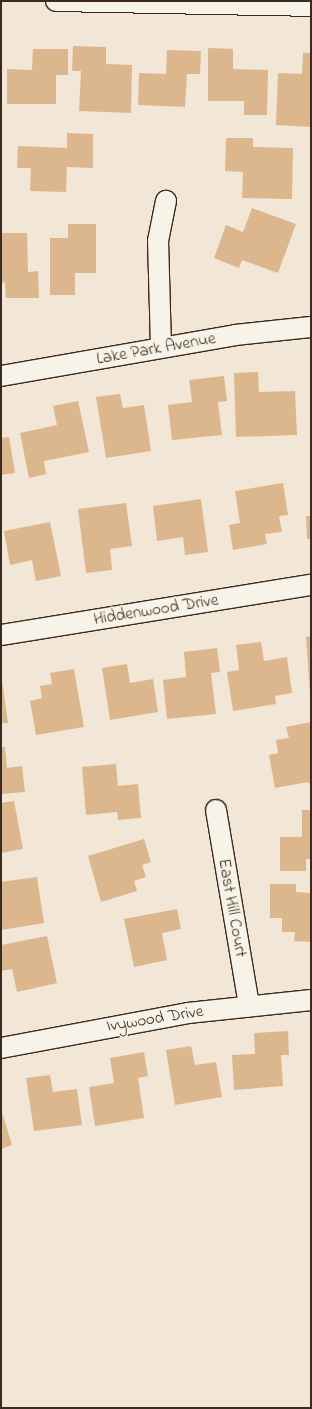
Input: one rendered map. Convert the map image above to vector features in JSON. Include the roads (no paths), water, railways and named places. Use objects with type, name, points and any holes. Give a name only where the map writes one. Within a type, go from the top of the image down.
[{"type":"street","points":[[56,1],[311,6]]},
{"type":"street","points":[[161,347],[158,241],[166,201]]},
{"type":"street","name":"Lake Park Avenue","points":[[1,376],[161,347],[311,327]]},
{"type":"street","name":"Hiddenwood Drive","points":[[1,635],[311,585]]},
{"type":"street","name":"East Hill Court","points":[[216,810],[249,1006]]},
{"type":"street","name":"Ivywood Drive","points":[[1,1048],[102,1028],[249,1006],[311,1000]]}]
